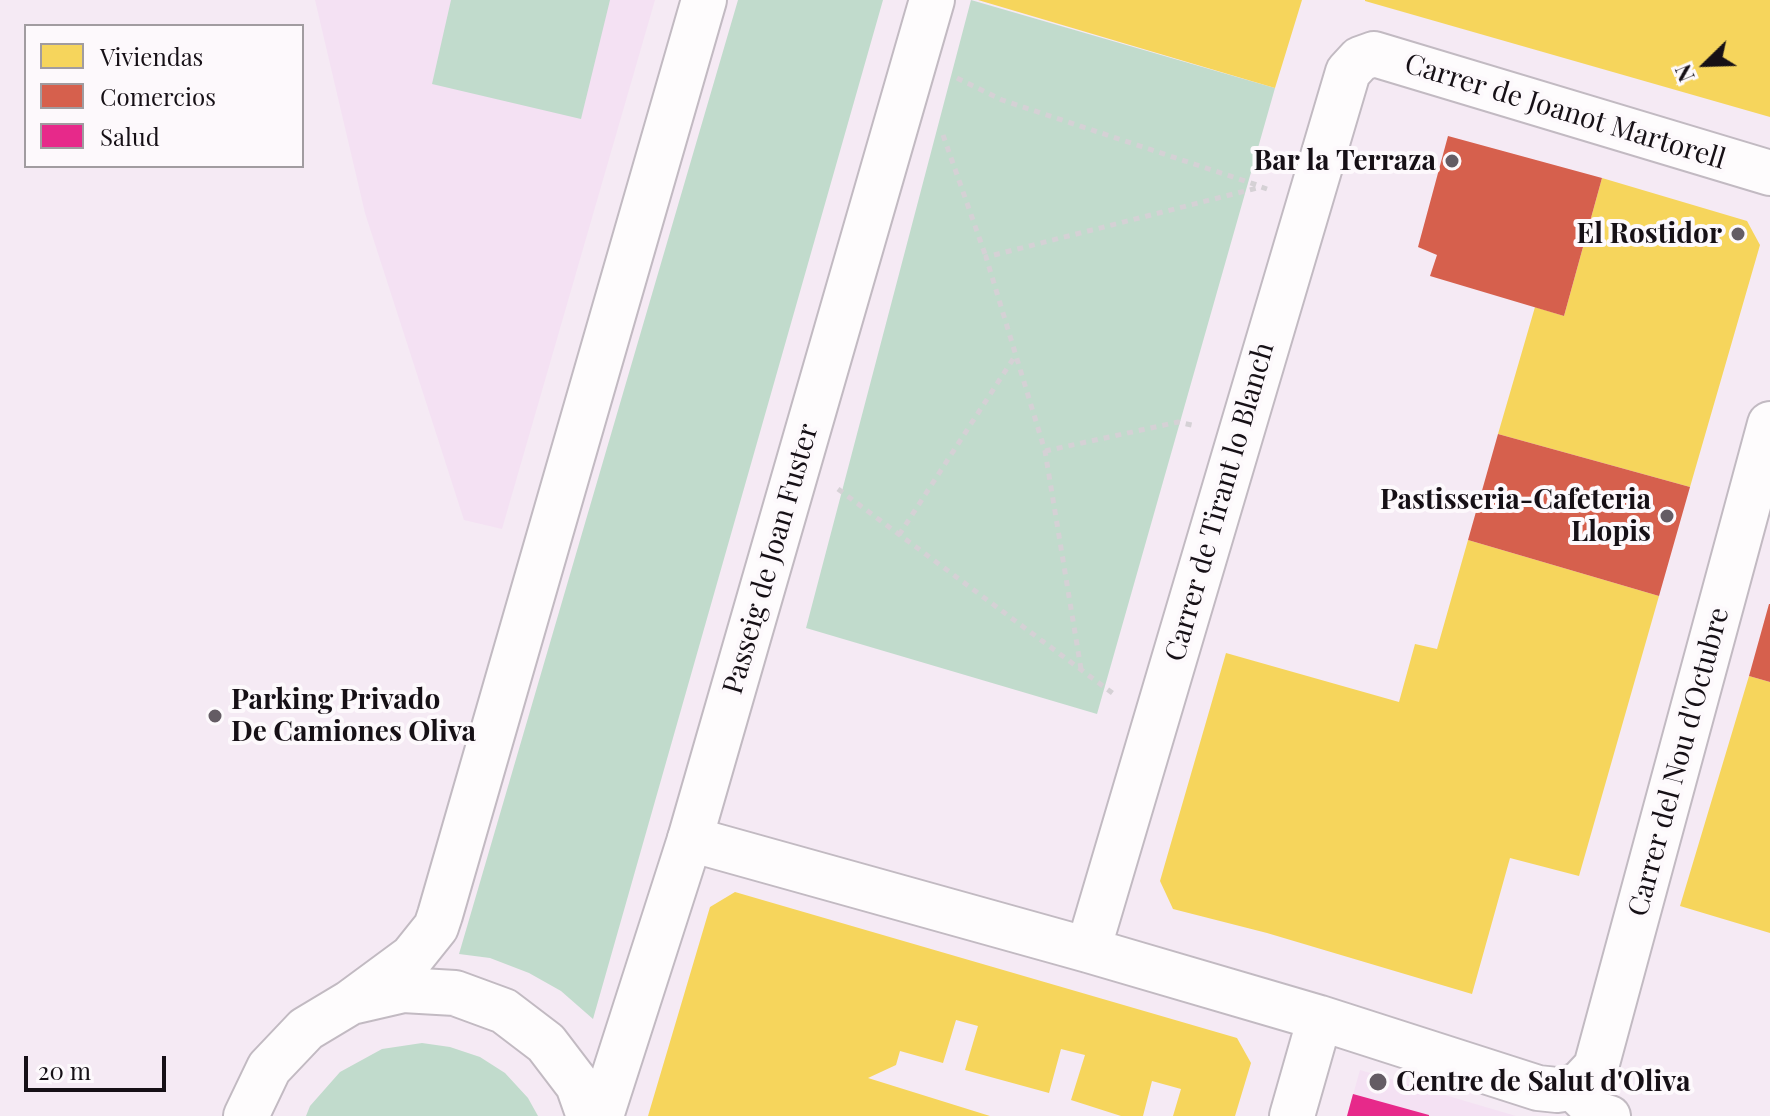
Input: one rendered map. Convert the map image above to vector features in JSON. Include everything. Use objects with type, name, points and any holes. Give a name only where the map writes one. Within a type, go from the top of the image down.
[{"type":"street","points":[[246,1116],[269,1068],[306,1029],[351,1002],[412,957],[436,927],[704,0]]},
{"type":"street","name":"Passeig de Joan Fuster","points":[[601,1116],[690,839],[932,0]]},
{"type":"street","name":"Carrer de Joanot Martorell","points":[[1360,59],[1374,54],[1770,173]]},
{"type":"street","name":"Carrer de Tirant lo Blanch","points":[[1088,950],[1348,72],[1360,59]]},
{"type":"street","name":"Carrer del Nou d'Octubre","points":[[1571,1088],[1582,1082],[1596,1067],[1770,424]]},
{"type":"street","points":[[690,839],[1320,1018],[1538,1088],[1571,1088],[1594,1111],[1610,1116]]},
{"type":"street","points":[[351,1002],[403,990],[455,993],[504,1011],[546,1043],[578,1085],[589,1116]]},
{"type":"street","points":[[1292,1116],[1320,1018]]},
{"type":"path","points":[[916,59],[1002,100],[1309,203]]},
{"type":"path","points":[[941,129],[986,257],[1045,451],[1081,669]]},
{"type":"path","points":[[986,257],[1261,187]]},
{"type":"path","points":[[899,535],[1015,356]]},
{"type":"path","points":[[1045,451],[1178,422],[1240,436]]},
{"type":"path","points":[[799,460],[1155,724]]},
{"type":"shaded area","points":[[315,0],[655,0],[502,529],[464,520],[365,213]]},
{"type":"shaded area","name":"Centre de Salut d'Oliva","points":[[1360,1070],[1516,1116],[1347,1116]]},
{"type":"green space","points":[[451,0],[610,0],[581,119],[432,84]]},
{"type":"green space","points":[[738,0],[883,0],[593,1019],[561,991],[529,973],[490,958],[459,954]]},
{"type":"green space","points":[[971,0],[1275,88],[1097,714],[806,628]]},
{"type":"green space","points":[[422,1043],[450,1047],[480,1057],[505,1073],[528,1098],[538,1116],[306,1116],[310,1106],[340,1072],[382,1049]]},
{"type":"building: Viviendas","points":[[978,0],[1302,0],[1275,88]]},
{"type":"building: Viviendas","points":[[1770,0],[1770,117],[1365,1]]},
{"type":"building: Viviendas","points":[[1602,178],[1747,221],[1760,245],[1690,487],[1498,434],[1535,307],[1564,316]]},
{"type":"building: Viviendas","points":[[1468,540],[1659,596],[1579,876],[1510,858],[1472,994],[1267,933],[1173,909],[1160,881],[1226,653],[1399,702],[1415,644],[1437,649]]},
{"type":"building: Viviendas","points":[[1749,676],[1770,682],[1770,933],[1680,906]]},
{"type":"building: Viviendas","points":[[735,892],[1237,1038],[1251,1063],[1235,1116],[1173,1116],[1181,1089],[1152,1081],[1143,1116],[1121,1116],[1071,1100],[1085,1055],[1061,1049],[1049,1093],[965,1070],[978,1026],[956,1020],[943,1063],[900,1051],[896,1065],[868,1078],[990,1116],[648,1116],[710,907]]},
{"type":"building: Comercios","points":[[1448,136],[1602,178],[1564,316],[1430,276],[1437,255],[1418,247]]},
{"type":"building: Comercios","points":[[1498,434],[1690,487],[1659,596],[1468,540]]},
{"type":"building: Comercios","points":[[1770,604],[1770,682],[1749,676]]},
{"type":"building: Salud","points":[[1353,1094],[1429,1115],[1429,1116],[1347,1116]]},
{"type":"place","name":"Bar la Terraza","points":[[1452,161]]},
{"type":"place","name":"El Rostidor","points":[[1738,234]]},
{"type":"place","name":"Pastisseria-Cafeteria Llopis","points":[[1667,516]]},
{"type":"place","name":"Parking Privado De Camiones Oliva","points":[[215,716]]},
{"type":"place","name":"Centre de Salut d'Oliva","points":[[1378,1082]]}]
